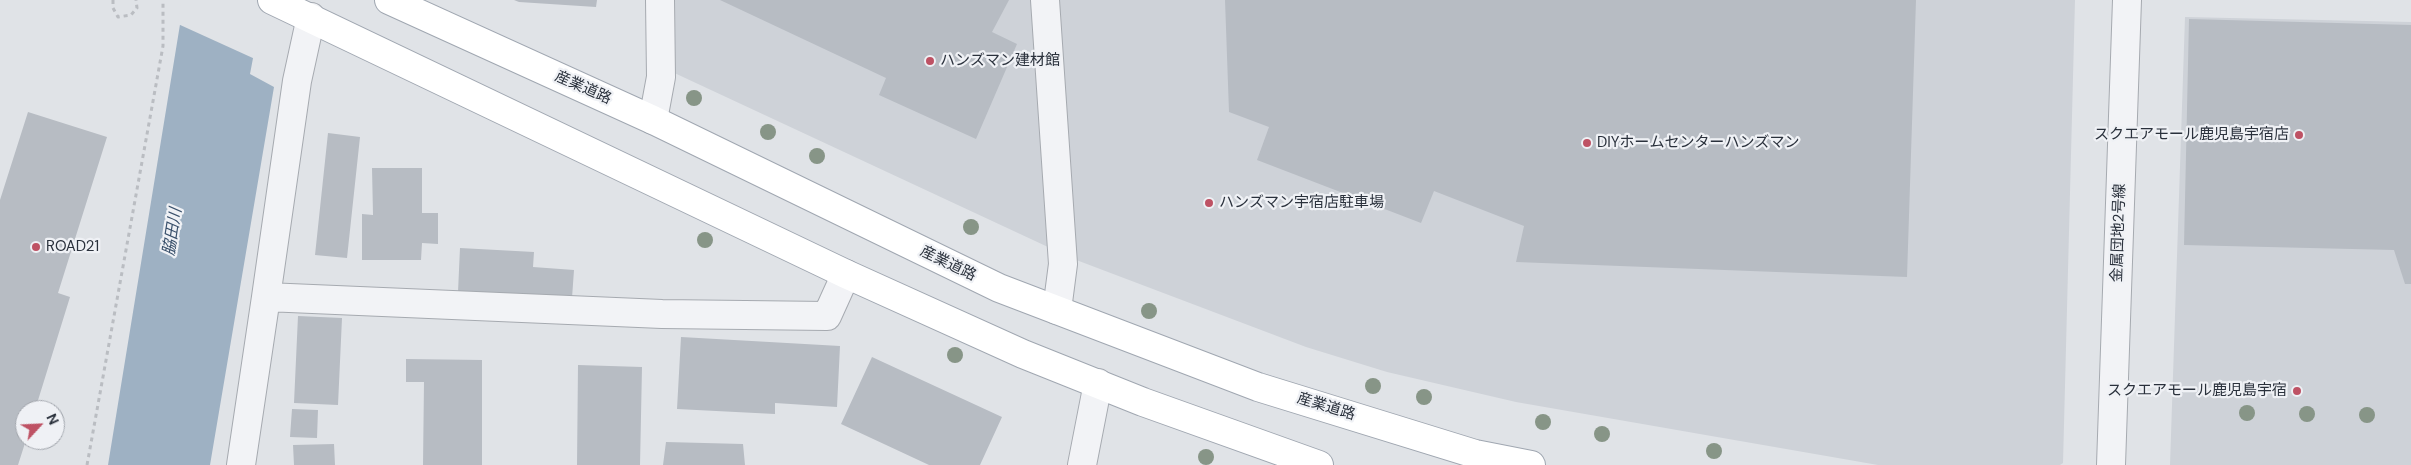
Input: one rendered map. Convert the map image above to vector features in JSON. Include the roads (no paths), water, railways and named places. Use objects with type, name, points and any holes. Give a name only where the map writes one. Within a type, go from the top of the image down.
[{"type":"main road","name":"産業道路","points":[[389,0],[653,120],[999,288],[1258,387],[1475,454],[1531,465]]},
{"type":"main road","points":[[275,1],[846,274],[1023,354],[1319,465]]},
{"type":"street","points":[[653,120],[661,77],[660,0]]},
{"type":"street","points":[[1046,0],[1062,264],[1057,310]]},
{"type":"street","name":"金属団地2号線","points":[[2111,465],[2127,0]]},
{"type":"street","points":[[241,465],[297,81],[311,17]]},
{"type":"street","points":[[266,298],[662,314],[827,316],[846,274]]},
{"type":"street","points":[[1082,465],[1098,383]]},
{"type":"water","name":"脇田川","points":[[184,0],[264,0],[250,74],[274,87],[210,465],[108,465]]},
{"type":"place","name":"ハンズマン建材館","points":[[930,61]]},
{"type":"place","name":"スクエアモール鹿児島宇宿店","points":[[2299,135]]},
{"type":"place","name":"DIYホームセンターハンズマン","points":[[1587,143]]},
{"type":"place","name":"ハンズマン宇宿店駐車場","points":[[1209,203]]},
{"type":"place","name":"ROAD21","points":[[36,247]]},
{"type":"place","name":"スクエアモール鹿児島宇宿","points":[[2297,391]]}]
